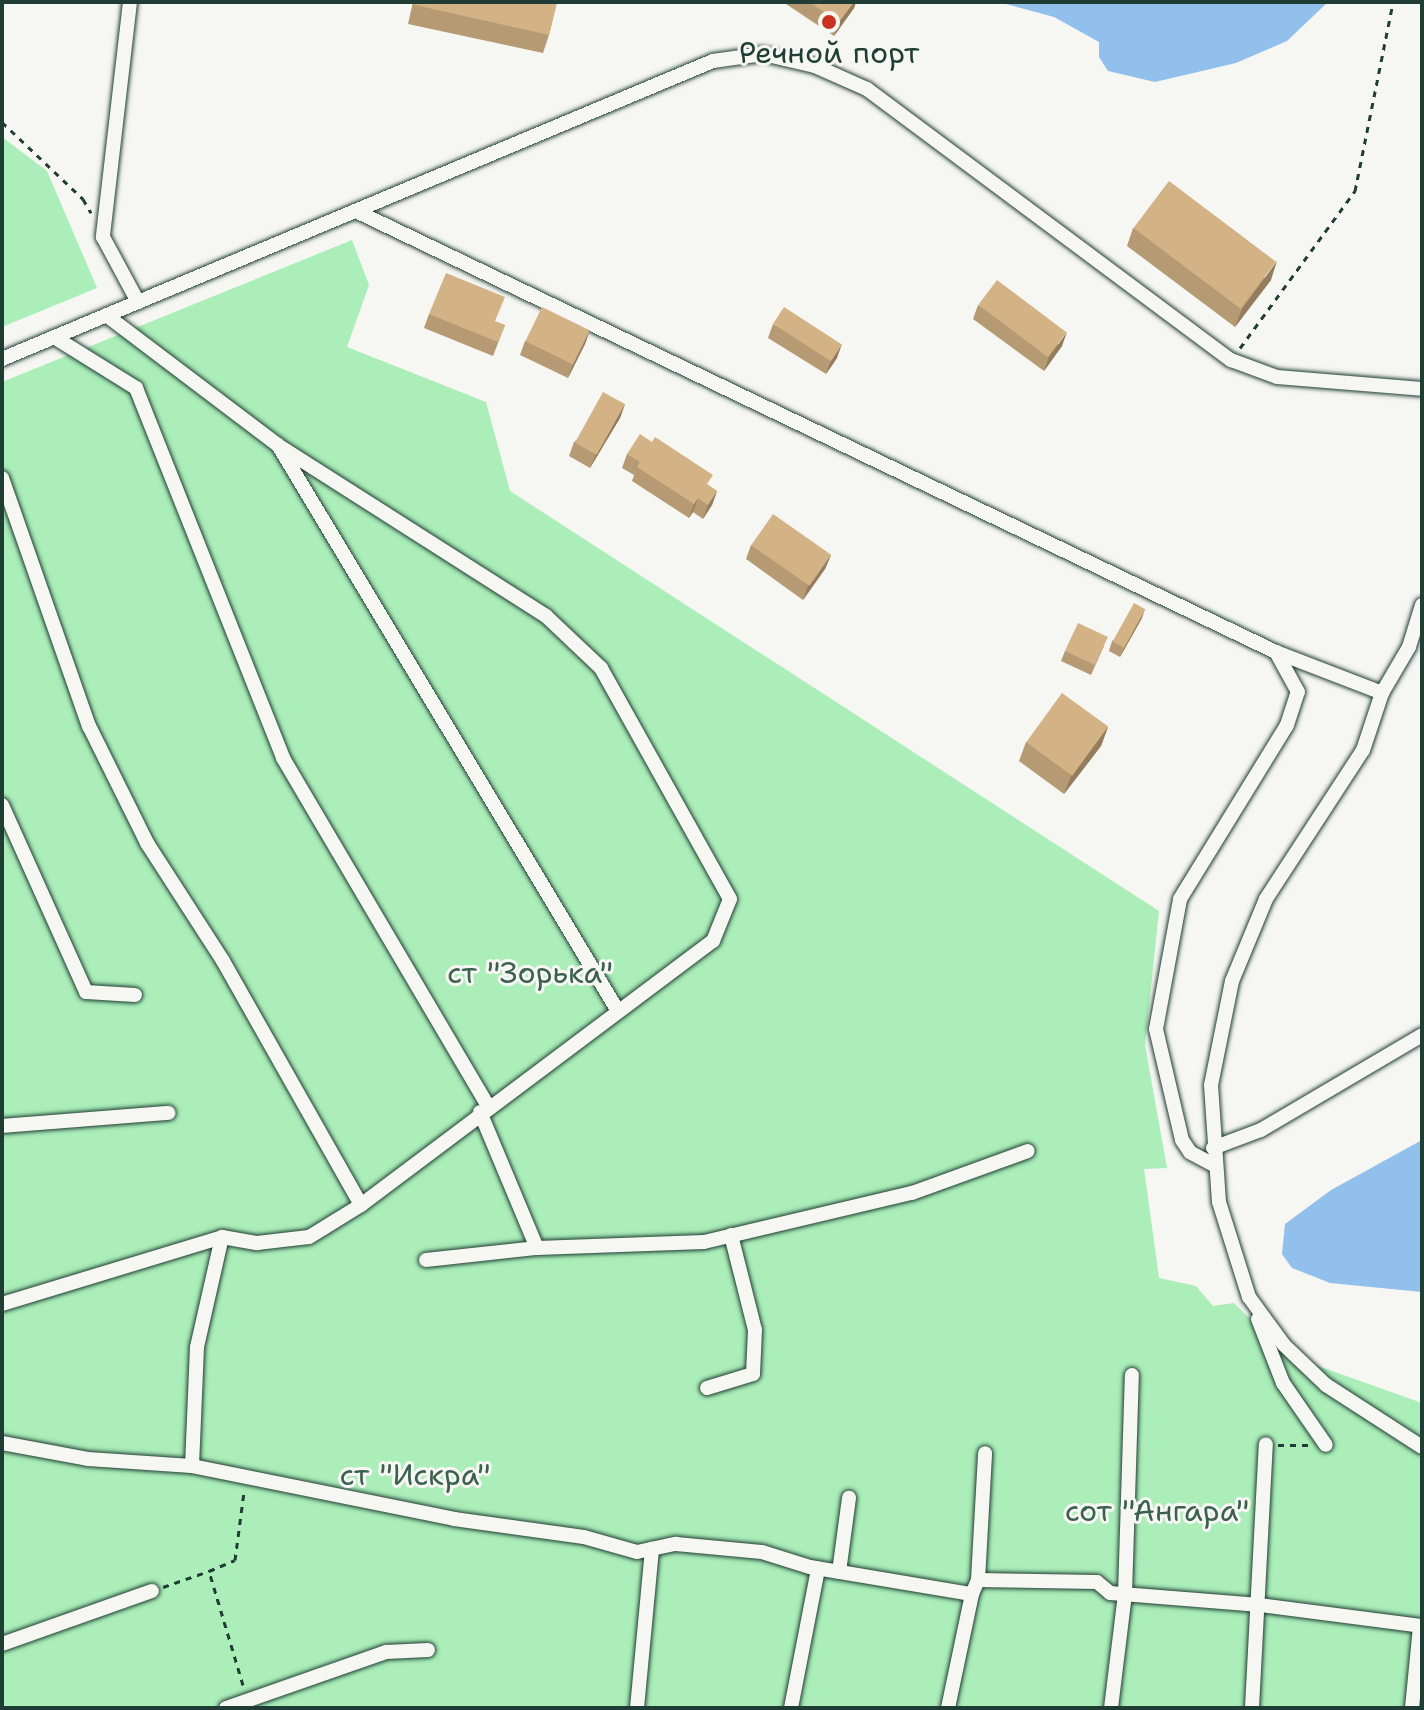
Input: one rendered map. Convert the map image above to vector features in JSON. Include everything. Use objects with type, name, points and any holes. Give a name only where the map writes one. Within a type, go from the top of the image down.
[{"type":"street","points":[[130,2],[103,237],[138,302]]},
{"type":"street","points":[[2,359],[360,213],[713,61],[763,54],[815,66],[867,89],[1231,360],[1277,377],[1422,389]]},
{"type":"street","points":[[360,213],[1276,652],[1382,693]]},
{"type":"street","points":[[2,1304],[222,1237],[257,1243],[309,1237],[361,1205],[484,1109],[713,941],[730,899],[601,668],[546,616],[278,445],[106,315]]},
{"type":"street","points":[[54,337],[136,388],[283,758],[484,1109],[537,1248]]},
{"type":"street","points":[[278,445],[618,1011]]},
{"type":"street","points":[[2,478],[89,726],[147,843],[223,961],[361,1205]]},
{"type":"street","points":[[1326,1445],[1283,1383],[1249,1297],[1219,1202],[1214,1165],[1211,1085],[1232,981],[1266,899],[1363,750],[1382,693],[1409,647],[1422,605]]},
{"type":"street","points":[[1214,1165],[1190,1152],[1182,1140],[1156,1029],[1180,899],[1287,725],[1298,692],[1276,652]]},
{"type":"street","points":[[2,805],[86,992],[135,995]]},
{"type":"street","points":[[1213,1148],[1261,1130],[1422,1035]]},
{"type":"street","points":[[2,1126],[168,1113]]},
{"type":"street","points":[[426,1260],[537,1248],[704,1242],[912,1193],[1028,1151]]},
{"type":"street","points":[[707,1388],[753,1374],[755,1330],[731,1235]]},
{"type":"street","points":[[192,1466],[197,1347],[222,1237]]},
{"type":"street","points":[[1249,1297],[1284,1345],[1326,1385],[1422,1447]]},
{"type":"street","points":[[1111,1708],[1125,1594],[1132,1375]]},
{"type":"street","points":[[2,1443],[88,1459],[192,1466],[454,1519],[584,1537],[637,1552],[676,1544],[762,1552],[818,1569],[975,1587],[1097,1582],[1110,1593],[1260,1605],[1421,1626],[1412,1708]]},
{"type":"street","points":[[1252,1708],[1260,1605],[1266,1444]]},
{"type":"street","points":[[948,1708],[975,1587],[985,1453]]},
{"type":"street","points":[[839,1572],[849,1498]]},
{"type":"street","points":[[637,1708],[652,1549]]},
{"type":"street","points":[[791,1708],[818,1569]]},
{"type":"street","points":[[2,1644],[152,1591]]},
{"type":"street","points":[[226,1708],[386,1652],[428,1650]]},
{"type":"path","points":[[1231,360],[1355,191],[1393,2]]},
{"type":"path","points":[[2,122],[83,199],[103,237]]},
{"type":"path","points":[[1266,1444],[1326,1445]]},
{"type":"path","points":[[152,1591],[235,1560],[246,1478]]},
{"type":"path","points":[[209,1571],[247,1699]]},
{"type":"green space","points":[[2,137],[47,171],[97,288],[2,327]]},
{"type":"green space","points":[[352,240],[369,285],[347,347],[486,402],[510,491],[1159,911],[1145,1045],[1167,1168],[1144,1169],[1159,1278],[1196,1286],[1213,1306],[1234,1303],[1287,1355],[1422,1403],[1422,1708],[2,1708],[2,382]]},
{"type":"water","points":[[999,2],[1328,2],[1287,41],[1236,63],[1155,82],[1108,71],[1099,57],[1099,42],[1054,17]]},
{"type":"water","points":[[1422,1140],[1422,1292],[1330,1283],[1292,1268],[1282,1254],[1285,1224],[1331,1190]]},
{"type":"building","points":[[416,2],[557,2],[549,35],[415,5]]},
{"type":"building","points":[[809,2],[854,2],[839,22]]},
{"type":"building","points":[[1169,181],[1276,262],[1241,309],[1133,228]]},
{"type":"building","points":[[446,273],[505,297],[495,321],[505,325],[498,342],[429,314]]},
{"type":"building","points":[[997,280],[1066,332],[1048,357],[978,305]]},
{"type":"building","points":[[542,307],[590,330],[573,364],[525,341]]},
{"type":"building","points":[[784,307],[842,345],[831,361],[773,324]]},
{"type":"building","points":[[603,392],[625,404],[597,455],[575,443]]},
{"type":"building","points":[[640,434],[652,442],[655,437],[713,475],[707,484],[717,491],[708,505],[698,498],[694,504],[637,467],[640,462],[627,454]]},
{"type":"building","points":[[773,514],[831,555],[809,586],[751,545]]},
{"type":"building","points":[[1134,603],[1145,609],[1124,648],[1113,641]]},
{"type":"building","points":[[1078,623],[1108,637],[1095,665],[1065,651]]},
{"type":"building","points":[[1062,693],[1108,727],[1072,776],[1026,742]]},
{"type":"place","name":"Речной порт","points":[[829,22]]},
{"type":"park label","name":"ст \"Зорька\"","points":[[530,973]]},
{"type":"park label","name":"ст \"Искра\"","points":[[415,1475]]},
{"type":"park label","name":"сот \"Ангара\"","points":[[1157,1511]]}]
